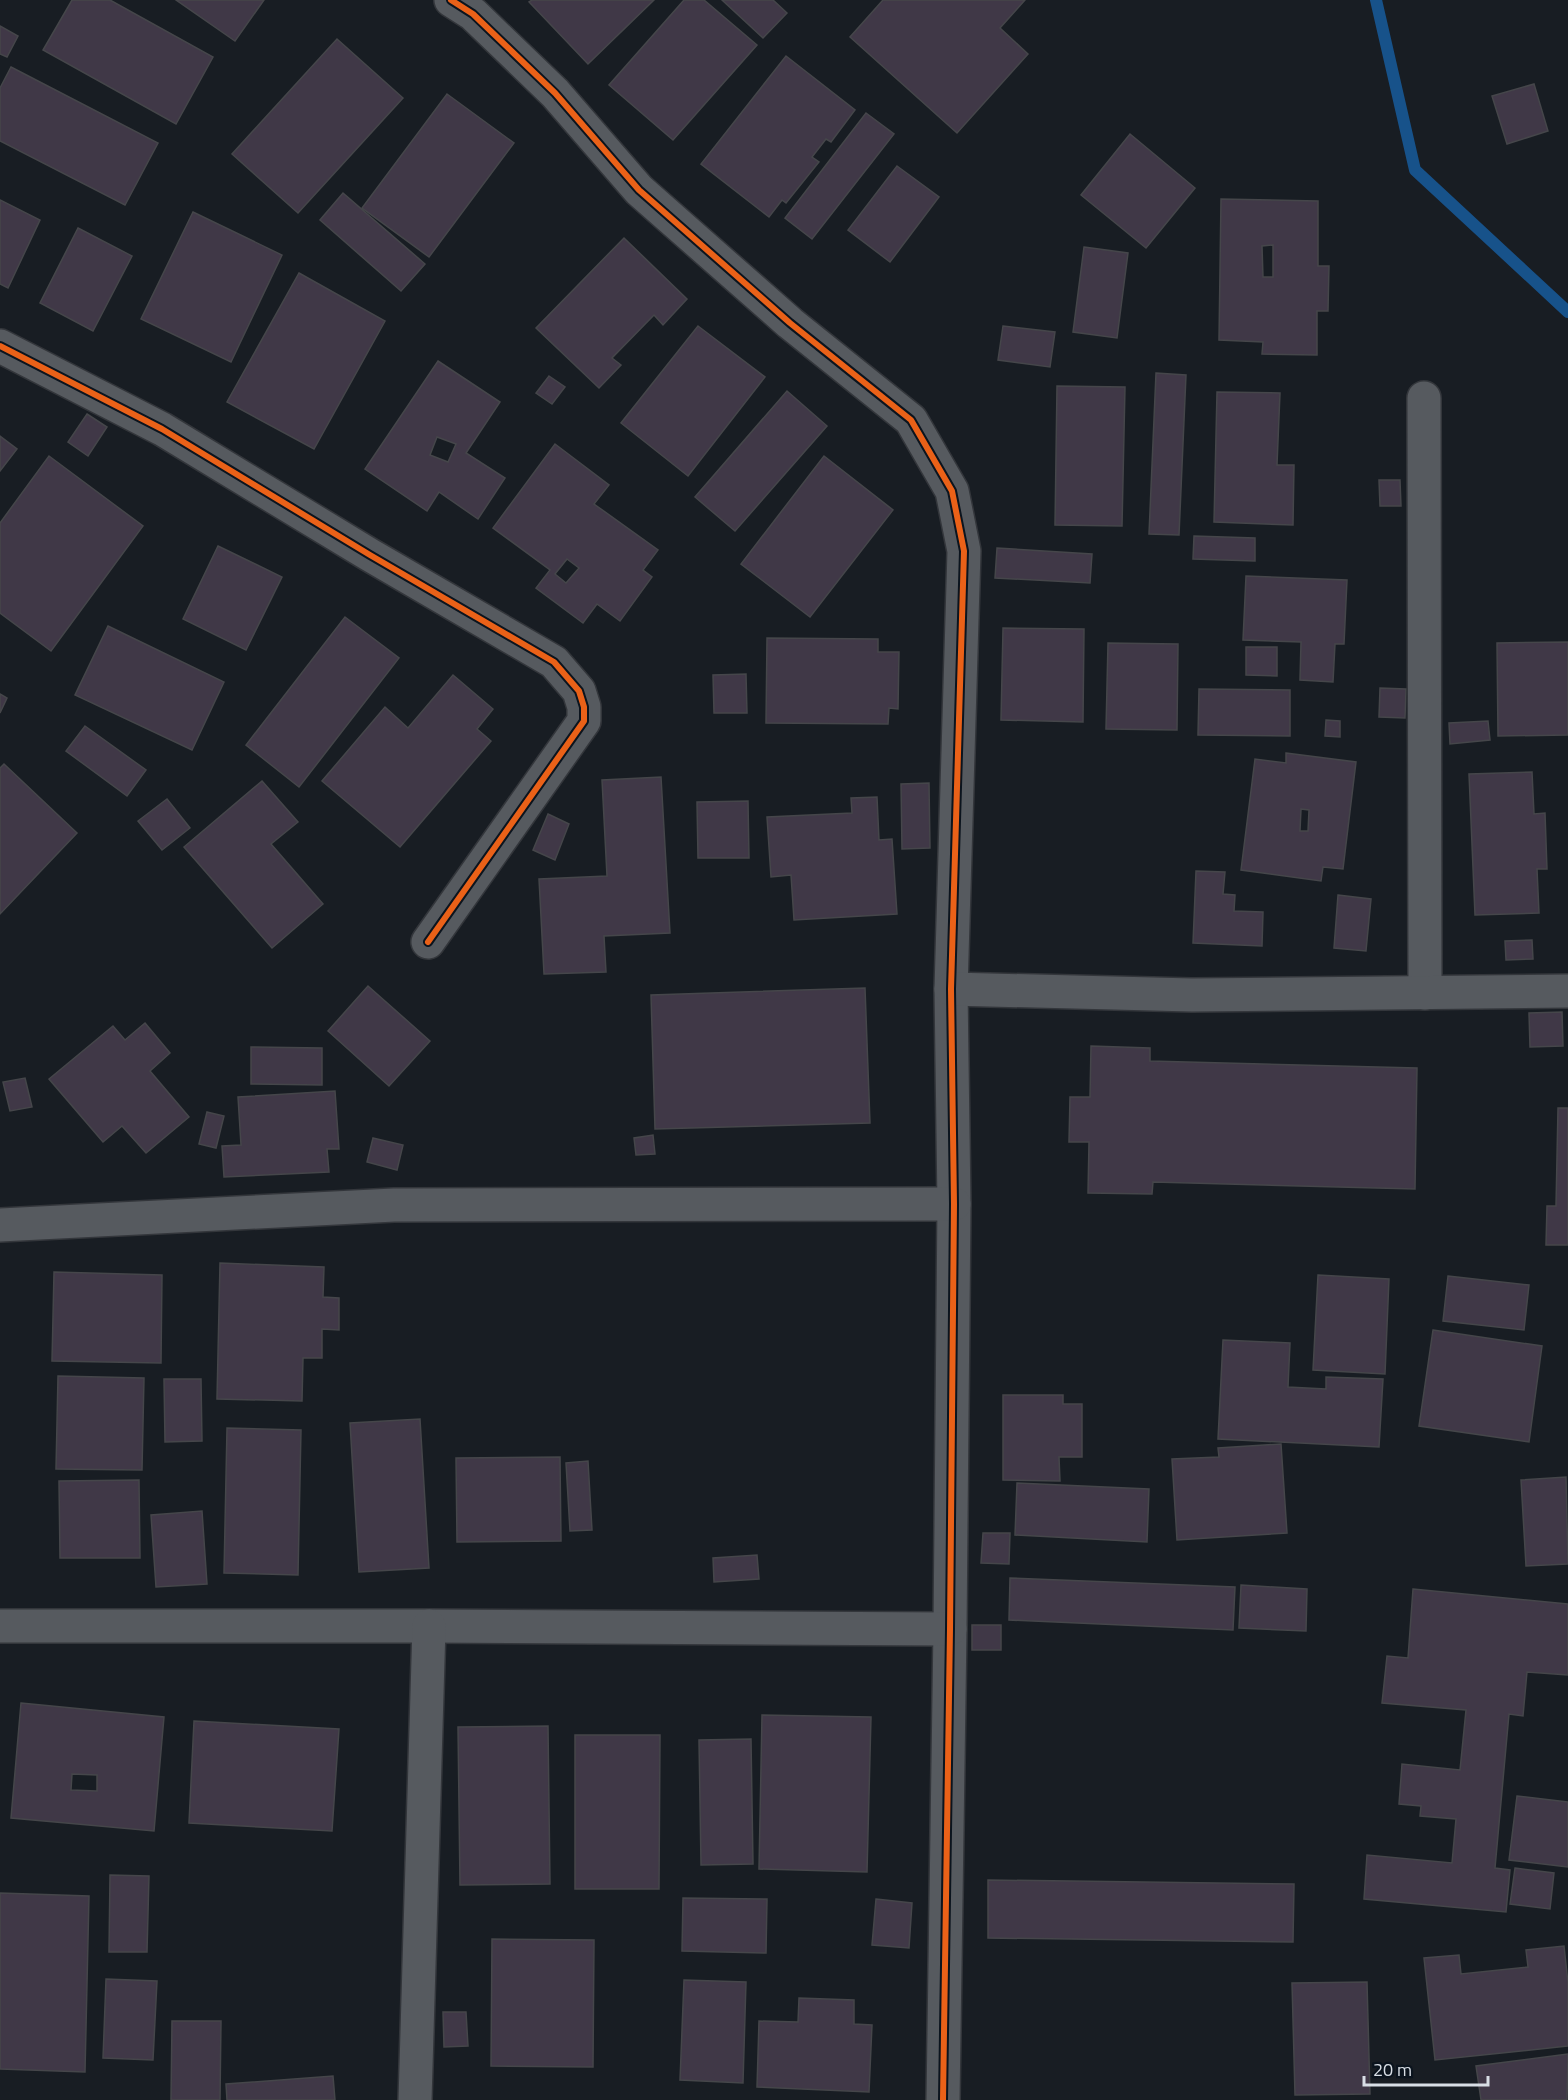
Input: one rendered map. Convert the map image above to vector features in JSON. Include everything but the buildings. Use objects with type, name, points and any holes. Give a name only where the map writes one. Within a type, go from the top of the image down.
[{"type":"street","points":[[451,0],[473,14],[555,93],[639,190],[790,323],[911,420],[952,491],[964,551],[951,989],[954,1204],[943,2100]]},
{"type":"street","points":[[0,346],[162,429],[370,555],[554,662],[579,691],[584,707],[584,721],[428,942]]},
{"type":"street","points":[[1424,398],[1425,993]]},
{"type":"street","points":[[951,989],[1192,995],[1568,992]]},
{"type":"street","points":[[0,1225],[394,1205],[954,1204]]},
{"type":"street","points":[[0,1626],[950,1629]]},
{"type":"street","points":[[415,2100],[429,1626]]},
{"type":"waterway","points":[[1376,0],[1415,170],[1568,312]]},
{"type":"cycle path","points":[[451,0],[473,14],[555,93],[639,190],[790,323],[911,420],[952,491],[964,551],[951,989],[954,1204],[943,2100]]},
{"type":"cycle path","points":[[0,346],[162,429],[370,555],[554,662],[579,691],[584,707],[584,721],[428,942]]}]
